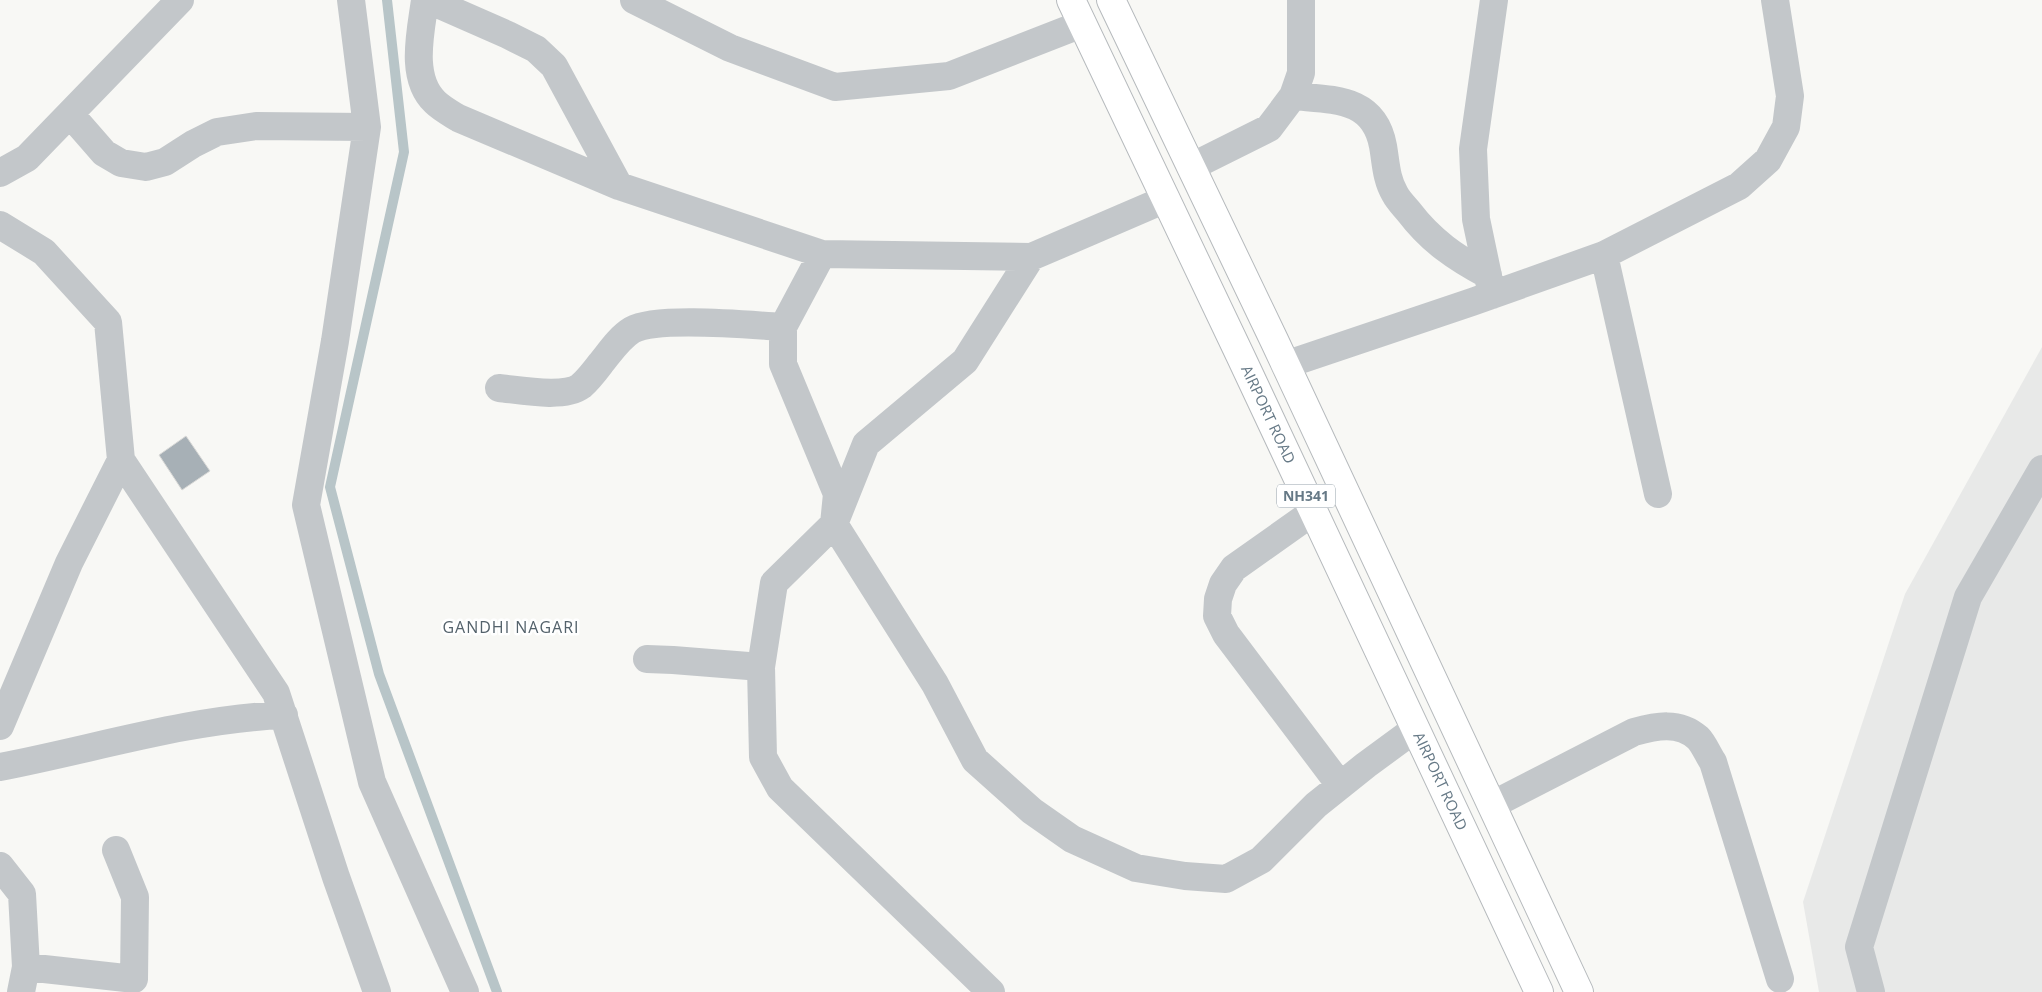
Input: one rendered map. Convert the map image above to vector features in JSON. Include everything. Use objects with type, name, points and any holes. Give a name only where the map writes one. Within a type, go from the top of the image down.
[{"type":"highway","name":"AIRPORT ROAD","points":[[1071,0],[1539,992]]},
{"type":"highway","name":"NH341","points":[[1111,0],[1285,365],[1579,992]]},
{"type":"street","points":[[0,173],[27,158],[180,0]]},
{"type":"street","points":[[351,0],[367,127],[335,341],[306,505],[372,782],[465,992]]},
{"type":"street","points":[[425,0],[418,61],[423,82],[434,102],[458,118],[619,186],[822,254],[1031,256],[1166,200]]},
{"type":"street","points":[[433,0],[442,6],[536,49],[554,66],[619,186]]},
{"type":"street","points":[[634,0],[730,48],[835,87],[949,76],[1082,24]]},
{"type":"street","points":[[1191,167],[1268,128],[1293,96],[1301,73],[1301,0]]},
{"type":"street","points":[[1490,285],[1476,219],[1473,149],[1494,0]]},
{"type":"street","points":[[1285,365],[1490,285],[1604,255],[1740,186],[1768,160],[1786,128],[1790,96],[1776,0]]},
{"type":"street","points":[[1293,96],[1340,100],[1363,110],[1374,121],[1383,144],[1386,170],[1395,194],[1423,230],[1490,285]]},
{"type":"street","points":[[70,114],[104,153],[121,163],[146,167],[166,162],[192,144],[218,132],[256,126],[367,127]]},
{"type":"street","points":[[0,225],[44,252],[108,322],[121,460],[276,693],[336,877],[377,992]]},
{"type":"street","points":[[822,254],[783,327],[783,364],[837,494],[834,524],[935,684],[975,760],[1032,811],[1072,839],[1136,868],[1185,876],[1226,879],[1261,860],[1316,805],[1415,729]]},
{"type":"street","points":[[1604,255],[1658,494]]},
{"type":"street","points":[[991,992],[780,788],[763,757],[761,667],[774,583],[834,524],[866,444],[965,361],[1031,256]]},
{"type":"street","points":[[498,388],[568,392],[580,387],[618,342],[632,330],[647,325],[666,323],[783,327]]},
{"type":"street","points":[[0,726],[68,563],[121,460]]},
{"type":"street","points":[[1871,992],[1859,947],[1968,597],[2042,469]]},
{"type":"street","points":[[1313,512],[1234,568],[1223,584],[1218,599],[1217,616],[1226,634],[1340,785]]},
{"type":"street","points":[[647,660],[673,660],[761,667]]},
{"type":"street","points":[[0,767],[249,716],[284,715]]},
{"type":"street","points":[[1492,806],[1634,732],[1655,726],[1679,727],[1698,739],[1712,762],[1780,979]]},
{"type":"street","points":[[0,866],[22,894],[23,980],[134,979],[135,898],[116,850]]},
{"type":"shaded area","points":[[2042,347],[2042,992],[1819,992],[1803,902],[1905,594]]},
{"type":"building","points":[[186,436],[210,471],[182,490],[159,455]]},
{"type":"waterway","points":[[387,0],[404,152],[330,487],[379,674],[497,992]]},
{"type":"district","name":"GANDHI NAGARI","points":[[511,627]]}]
